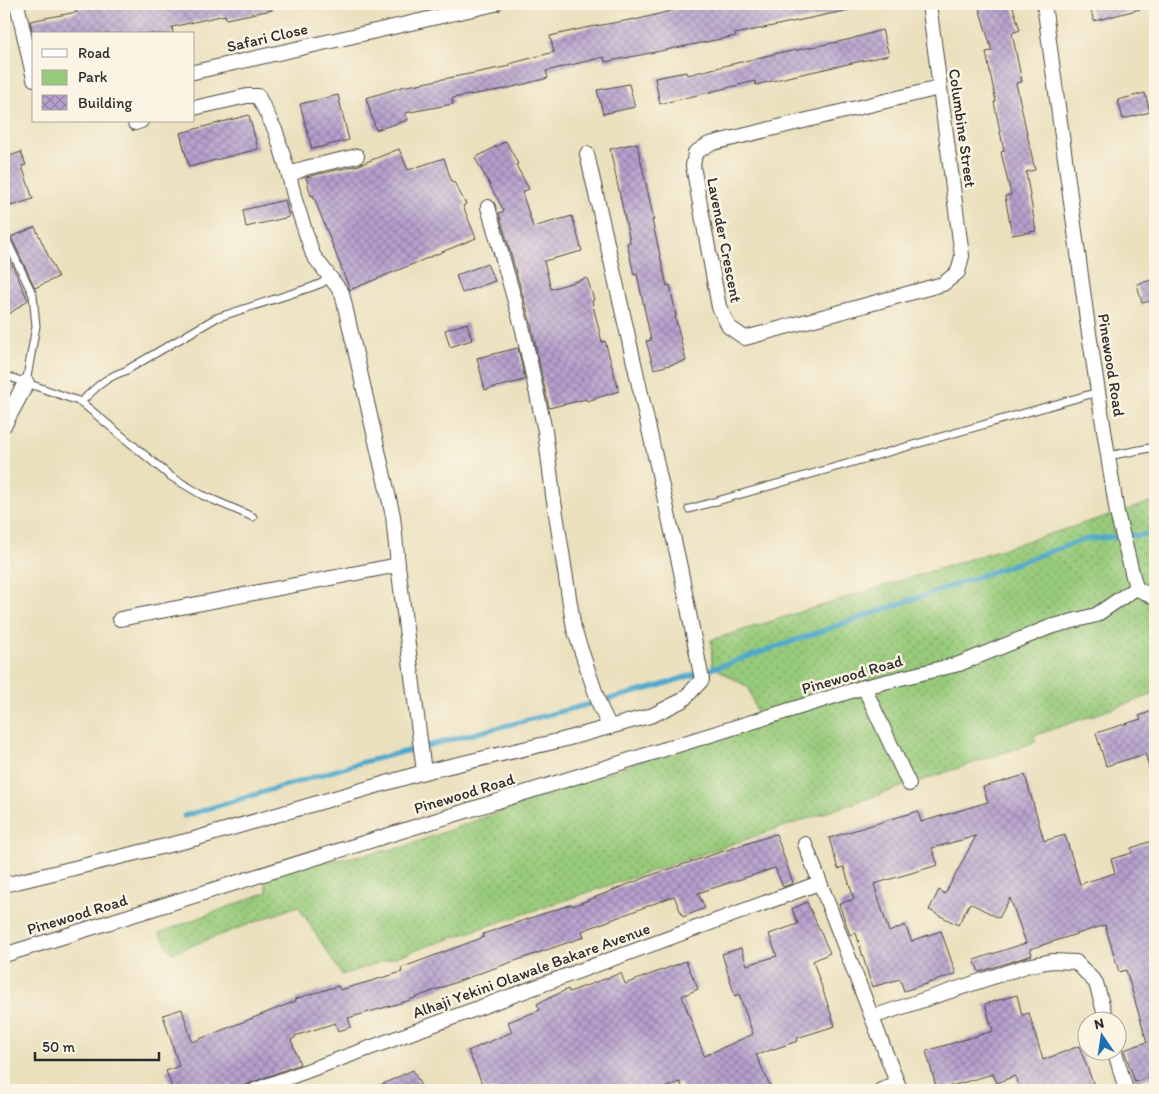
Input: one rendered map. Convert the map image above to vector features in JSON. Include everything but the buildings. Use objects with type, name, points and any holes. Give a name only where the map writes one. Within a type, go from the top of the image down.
[{"type":"street","points":[[17,4],[32,70]]},
{"type":"street","name":"Safari Close","points":[[195,72],[495,4]]},
{"type":"street","name":"Columbine Street","points":[[929,4],[962,256]]},
{"type":"street","name":"Pinewood Road","points":[[4,955],[864,687],[959,664],[1050,627],[1096,615],[1136,588],[1117,513],[1108,456],[1044,4]]},
{"type":"street","name":"Lavender Crescent","points":[[940,88],[709,144],[695,153],[693,166],[719,307],[729,327],[745,338],[943,284],[958,272],[962,256]]},
{"type":"street","points":[[195,108],[247,96],[258,96],[276,132],[313,255],[342,293],[393,516],[424,772]]},
{"type":"street","points":[[4,885],[194,839],[424,772],[610,727],[653,714],[683,700],[702,680],[680,567],[587,154]]},
{"type":"street","points":[[289,175],[305,168],[357,156]]},
{"type":"street","points":[[488,207],[507,269],[545,431],[574,629],[601,709],[610,727]]},
{"type":"street","points":[[4,424],[26,383]]},
{"type":"street","points":[[120,619],[398,565]]},
{"type":"street","points":[[1136,588],[1155,598]]},
{"type":"street","points":[[864,687],[909,784]]},
{"type":"street","points":[[805,844],[899,1087],[881,1090]]},
{"type":"street","name":"Alhaji Yekini Olawale Bakare Avenue","points":[[255,1090],[819,883]]},
{"type":"street","points":[[872,1017],[1026,966],[1052,961],[1076,962],[1096,983],[1104,1012]]},
{"type":"street","points":[[1118,1062],[1126,1090]]},
{"type":"lane","points":[[4,236],[33,295],[36,326],[26,383]]},
{"type":"lane","points":[[81,402],[111,376],[125,371],[216,318],[312,287],[330,276]]},
{"type":"lane","points":[[4,375],[81,402],[170,476],[202,495],[252,517]]},
{"type":"lane","points":[[689,508],[1098,392]]},
{"type":"lane","points":[[1108,456],[1155,447]]},
{"type":"green space","points":[[1155,501],[1155,694],[1033,736],[1036,742],[342,975],[298,906],[172,953],[159,933],[267,892],[264,874],[403,847],[758,718],[749,688],[712,666],[711,640]]},
{"type":"waterway","points":[[184,816],[360,763],[652,688],[730,663],[1086,539],[1155,534]]}]
